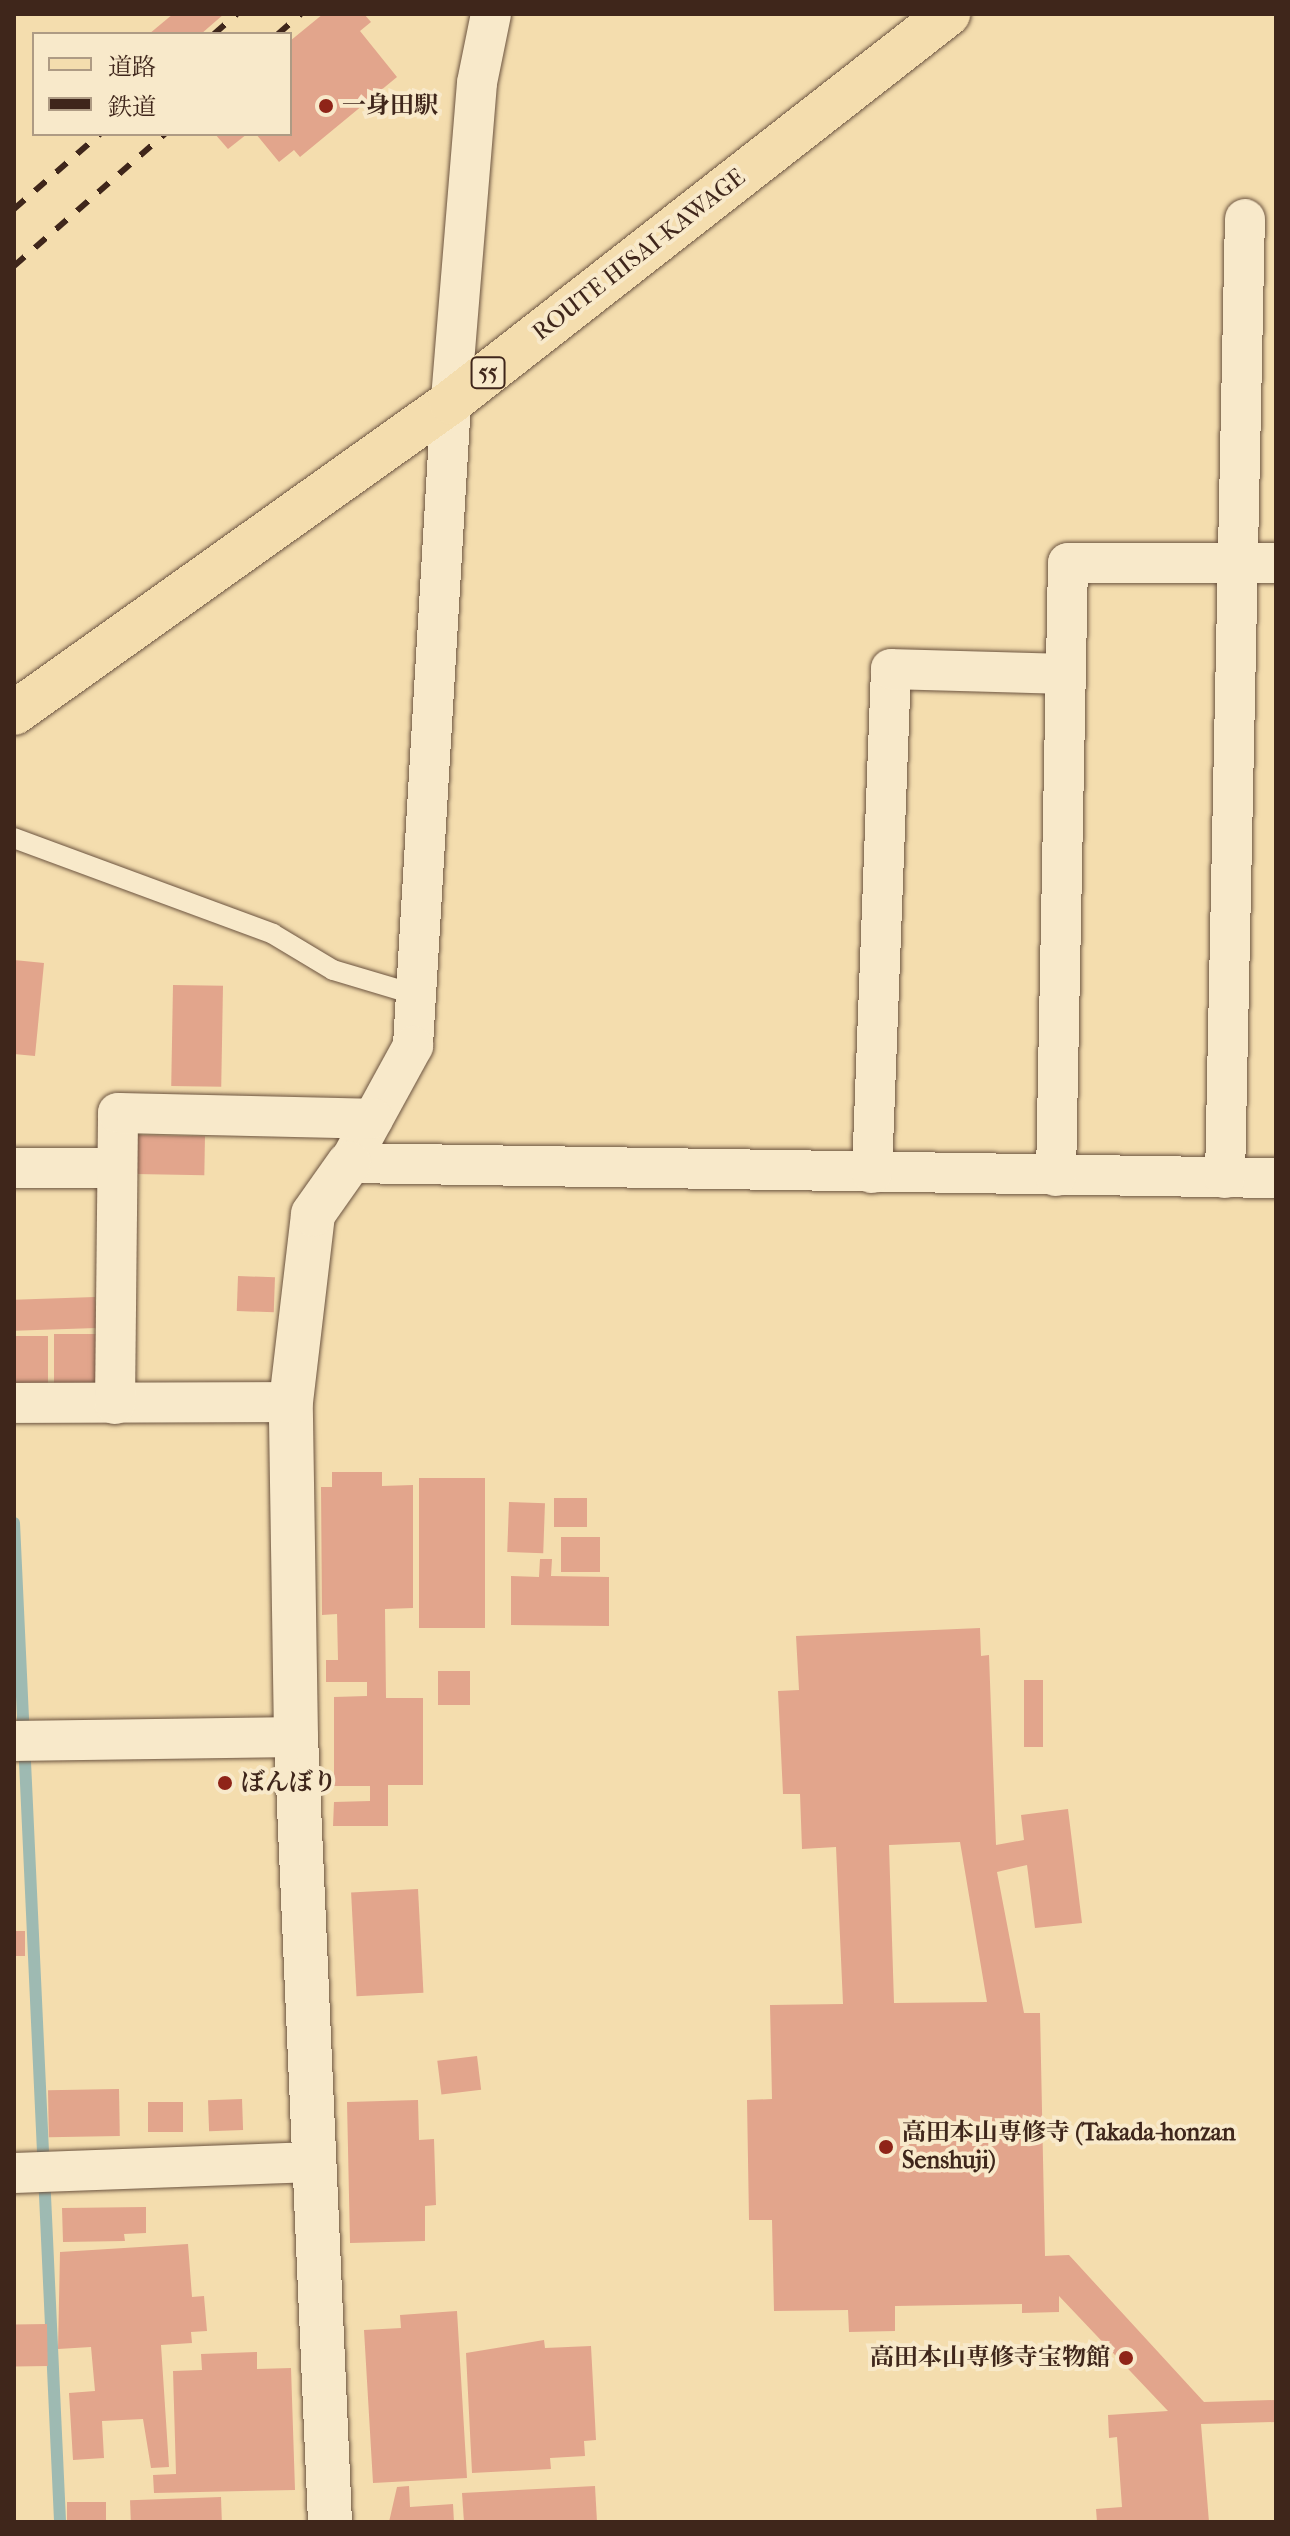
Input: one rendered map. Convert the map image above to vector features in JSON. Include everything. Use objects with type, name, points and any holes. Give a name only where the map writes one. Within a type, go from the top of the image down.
[{"type":"main road","name":"ROUTE HISAI-KAWAGE","points":[[14,713],[451,402],[948,14]]},
{"type":"street","points":[[330,2522],[296,1737],[291,1402],[313,1214],[349,1163],[413,1046],[451,402],[477,83],[491,14]]},
{"type":"street","points":[[1225,1178],[1237,565],[1259,356],[1245,219]]},
{"type":"street","points":[[1056,1176],[1068,563],[1276,563]]},
{"type":"street","points":[[872,1173],[891,669],[1065,674]]},
{"type":"street","points":[[115,1404],[118,1113],[373,1119]]},
{"type":"street","points":[[349,1163],[1276,1178]]},
{"type":"street","points":[[14,1168],[116,1168]]},
{"type":"street","points":[[14,1403],[291,1402]]},
{"type":"street","points":[[29,1741],[296,1737]]},
{"type":"street","points":[[36,2172],[314,2162]]},
{"type":"lane","points":[[14,838],[273,934],[333,970],[417,995]]},
{"type":"building","points":[[173,14],[224,14],[203,32],[151,32]]},
{"type":"building","name":"一身田駅","points":[[323,14],[364,14],[371,22],[360,31],[397,77],[300,157],[294,150],[279,162],[258,136],[292,136],[292,39]]},
{"type":"building","points":[[217,136],[244,136],[228,149]]},
{"type":"building","points":[[14,960],[44,963],[35,1056],[14,1054]]},
{"type":"building","points":[[173,985],[223,986],[221,1087],[171,1086]]},
{"type":"building","points":[[136,1135],[205,1136],[204,1175],[135,1174]]},
{"type":"building","points":[[238,1276],[275,1277],[274,1312],[237,1311]]},
{"type":"building","points":[[95,1297],[96,1328],[15,1331],[14,1300]]},
{"type":"building","points":[[54,1334],[97,1334],[97,1387],[54,1387]]},
{"type":"building","points":[[14,1336],[48,1336],[48,1385],[14,1385]]},
{"type":"building","points":[[332,1472],[382,1472],[382,1486],[413,1485],[413,1608],[385,1609],[386,1698],[423,1698],[423,1785],[388,1785],[388,1826],[333,1826],[334,1802],[370,1801],[370,1786],[334,1786],[334,1697],[367,1696],[367,1682],[326,1682],[326,1660],[338,1660],[337,1614],[322,1615],[321,1487],[332,1487]]},
{"type":"building","points":[[419,1478],[485,1478],[485,1628],[419,1628]]},
{"type":"building","points":[[554,1498],[587,1498],[587,1527],[554,1527]]},
{"type":"building","points":[[509,1502],[545,1503],[543,1553],[507,1552]]},
{"type":"building","points":[[561,1537],[600,1537],[600,1572],[561,1572]]},
{"type":"building","points":[[540,1559],[552,1559],[551,1576],[609,1577],[609,1626],[511,1625],[511,1576],[539,1577]]},
{"type":"building","points":[[980,1628],[981,1656],[989,1655],[996,1845],[1024,1840],[1021,1815],[1068,1809],[1082,1923],[1035,1928],[1027,1865],[997,1872],[1024,2013],[1040,2013],[1045,2256],[1069,2255],[1204,2402],[1276,2400],[1276,2422],[1201,2424],[1209,2522],[1097,2522],[1096,2509],[1122,2507],[1117,2437],[1109,2438],[1108,2415],[1168,2411],[1059,2296],[1059,2312],[1022,2313],[1022,2304],[895,2306],[895,2331],[849,2332],[848,2310],[774,2311],[772,2220],[749,2220],[747,2100],[772,2099],[770,2005],[843,2004],[836,1847],[802,1849],[800,1794],[783,1794],[778,1691],[799,1690],[796,1636]],"holes":[[[960,1842],[987,2002],[894,2003],[889,1845]]]},
{"type":"building","points":[[438,1671],[470,1671],[470,1705],[438,1705]]},
{"type":"building","points":[[1024,1680],[1043,1680],[1043,1747],[1024,1747]]},
{"type":"building","points":[[418,1889],[423,1993],[357,1996],[351,1893]]},
{"type":"building","points":[[14,1931],[25,1931],[25,1956],[14,1956]]},
{"type":"building","points":[[477,2056],[481,2090],[441,2095],[437,2061]]},
{"type":"building","points":[[119,2089],[120,2136],[49,2137],[48,2090]]},
{"type":"building","points":[[242,2099],[243,2130],[209,2131],[208,2100]]},
{"type":"building","points":[[418,2100],[419,2140],[434,2139],[436,2205],[425,2206],[425,2241],[350,2243],[347,2102]]},
{"type":"building","points":[[148,2102],[183,2102],[183,2132],[148,2132]]},
{"type":"building","points":[[146,2207],[146,2233],[124,2234],[125,2241],[63,2242],[62,2208]]},
{"type":"building","points":[[188,2244],[192,2297],[204,2296],[207,2331],[191,2332],[192,2343],[161,2345],[169,2467],[151,2468],[143,2419],[102,2421],[104,2458],[73,2460],[69,2393],[95,2391],[91,2347],[58,2349],[60,2252]]},
{"type":"building","points":[[457,2311],[467,2478],[373,2483],[364,2330],[401,2328],[400,2315]]},
{"type":"building","points":[[47,2324],[48,2366],[15,2367],[14,2325]]},
{"type":"building","points":[[544,2340],[545,2348],[591,2346],[596,2440],[584,2441],[585,2456],[550,2458],[551,2469],[472,2473],[466,2353]]},
{"type":"building","points":[[257,2352],[257,2369],[291,2368],[295,2490],[154,2493],[153,2475],[176,2474],[173,2371],[202,2370],[201,2354]]},
{"type":"building","points":[[409,2486],[410,2507],[453,2504],[454,2522],[389,2522],[397,2487]]},
{"type":"building","points":[[595,2486],[597,2522],[464,2522],[462,2493]]},
{"type":"building","points":[[221,2497],[222,2522],[131,2522],[130,2500]]},
{"type":"building","points":[[67,2502],[106,2502],[106,2522],[67,2522]]},
{"type":"waterway","points":[[14,1523],[60,2522]]},
{"type":"railway","points":[[216,32],[237,14]]},
{"type":"railway","points":[[280,32],[301,14]]},
{"type":"railway","points":[[14,209],[98,136]]},
{"type":"railway","points":[[14,266],[163,136]]},
{"type":"place","name":"一身田駅","points":[[326,106]]},
{"type":"place","name":"ぼんぼり","points":[[225,1783]]},
{"type":"place","name":"高田本山専修寺 (Takada-honzan Senshuji)","points":[[886,2147]]},
{"type":"place","name":"高田本山専修寺宝物館","points":[[1126,2358]]}]
